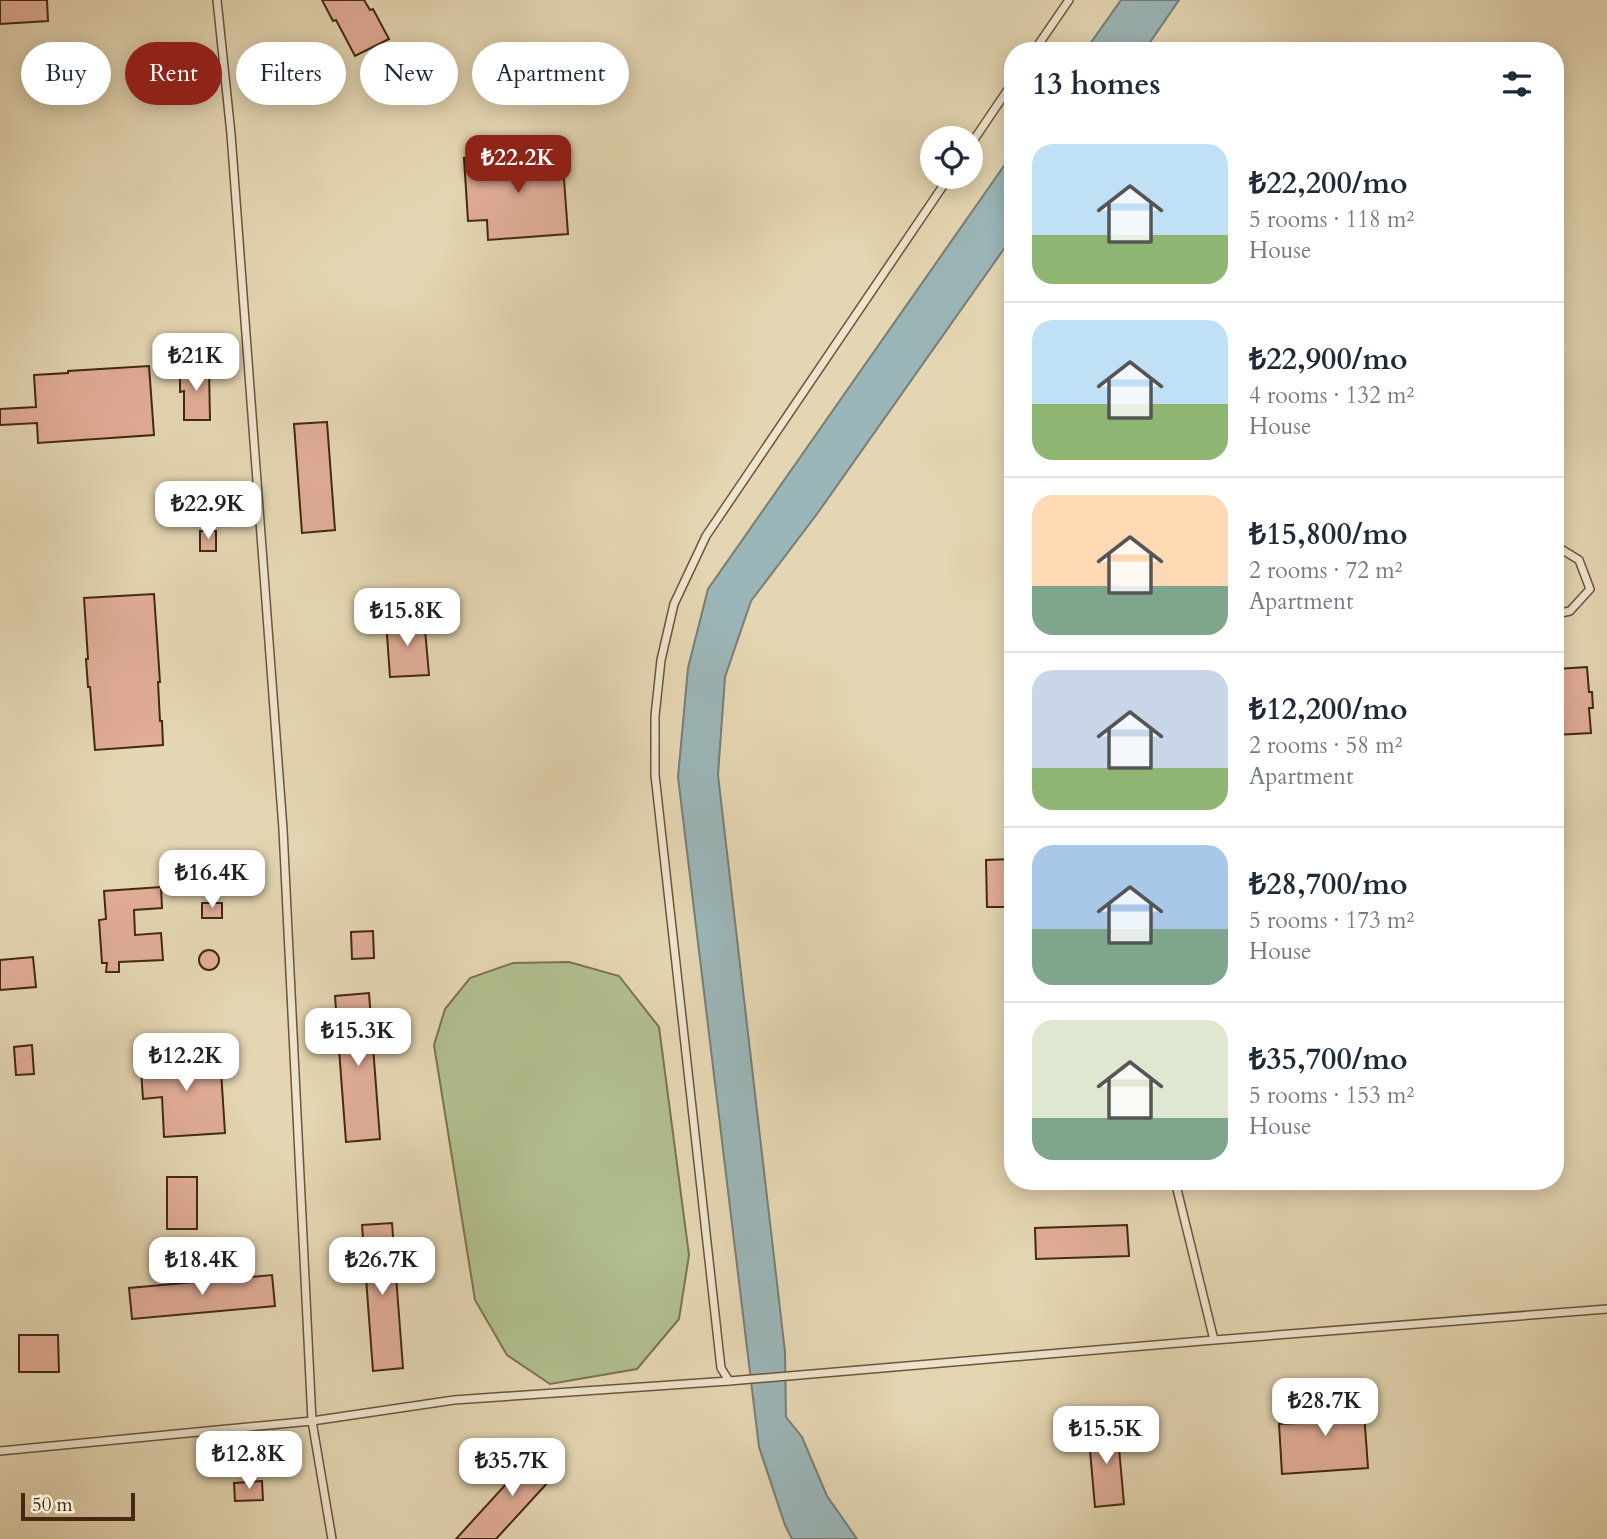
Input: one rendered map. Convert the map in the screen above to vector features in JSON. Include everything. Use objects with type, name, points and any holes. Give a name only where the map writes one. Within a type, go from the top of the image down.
[{"type":"lane","points":[[217,0],[231,134],[283,829],[312,1421],[332,1539]]},
{"type":"lane","points":[[1040,42],[1069,0]]},
{"type":"lane","points":[[983,126],[1004,95]]},
{"type":"lane","points":[[729,1381],[720,1368],[655,775],[655,716],[660,660],[674,604],[706,536],[941,189]]},
{"type":"lane","points":[[1564,551],[1579,560],[1590,589],[1570,611],[1564,612]]},
{"type":"lane","points":[[1177,1190],[1214,1340]]},
{"type":"lane","points":[[0,1451],[312,1421],[454,1400],[729,1381],[1607,1309]]},
{"type":"green space","points":[[569,962],[619,976],[659,1027],[689,1255],[679,1319],[637,1369],[550,1384],[507,1355],[475,1300],[434,1045],[445,1009],[470,978],[513,963]]},
{"type":"water","points":[[1121,0],[1179,0],[1150,42],[1091,42]]},
{"type":"water","points":[[1004,166],[1004,249],[817,514],[751,601],[725,677],[718,775],[785,1352],[786,1417],[802,1437],[827,1496],[857,1539],[792,1539],[759,1447],[678,777],[688,668],[708,589]]},
{"type":"building","points":[[0,0],[47,0],[48,21],[0,24]]},
{"type":"building","points":[[322,0],[364,0],[370,10],[373,9],[389,39],[383,42],[360,42],[360,54],[355,56],[336,20],[333,21]]},
{"type":"building","points":[[562,152],[568,234],[488,240],[487,220],[468,221],[464,158]]},
{"type":"building","points":[[149,366],[154,435],[38,443],[37,423],[0,425],[0,409],[36,407],[34,375]]},
{"type":"building","points":[[209,368],[210,420],[184,420],[184,391],[180,392],[180,369]]},
{"type":"building","points":[[327,422],[335,530],[302,533],[294,424]]},
{"type":"building","points":[[200,531],[216,531],[216,551],[200,551]]},
{"type":"building","points":[[154,594],[163,745],[95,750],[88,687],[84,598]]},
{"type":"building","points":[[424,618],[429,675],[390,677],[386,621]]},
{"type":"building","points":[[1587,667],[1593,708],[1589,708],[1591,733],[1564,735],[1564,668]]},
{"type":"building","points":[[1004,859],[1004,907],[987,907],[986,860]]},
{"type":"building","points":[[161,887],[162,908],[134,910],[135,935],[161,933],[163,960],[119,962],[119,972],[106,972],[107,963],[102,963],[99,920],[106,919],[104,891]]},
{"type":"building","points":[[202,903],[222,903],[222,918],[202,918]]},
{"type":"building","points":[[373,931],[374,958],[352,959],[351,932]]},
{"type":"building","points":[[205,950],[213,950],[219,960],[213,970],[205,970],[199,964],[199,956]]},
{"type":"building","points":[[33,957],[36,987],[0,990],[0,960]]},
{"type":"building","points":[[369,993],[380,1139],[346,1142],[335,996]]},
{"type":"building","points":[[32,1045],[34,1074],[16,1075],[14,1047]]},
{"type":"building","points":[[170,1053],[171,1059],[220,1055],[225,1133],[164,1137],[162,1097],[143,1099],[140,1055]]},
{"type":"building","points":[[167,1177],[197,1177],[197,1229],[167,1229]]},
{"type":"building","points":[[392,1223],[403,1368],[373,1371],[362,1225]]},
{"type":"building","points":[[1127,1225],[1129,1256],[1036,1259],[1035,1228]]},
{"type":"building","points":[[272,1275],[275,1306],[132,1319],[129,1288]]},
{"type":"building","points":[[19,1335],[58,1335],[59,1372],[19,1372]]},
{"type":"building","points":[[1363,1398],[1368,1468],[1282,1474],[1279,1424],[1298,1423],[1297,1403]]},
{"type":"building","points":[[1117,1426],[1124,1504],[1095,1507],[1088,1428]]},
{"type":"building","points":[[539,1448],[561,1468],[496,1539],[456,1539]]},
{"type":"building","points":[[262,1481],[263,1500],[235,1501],[234,1483]]}]
